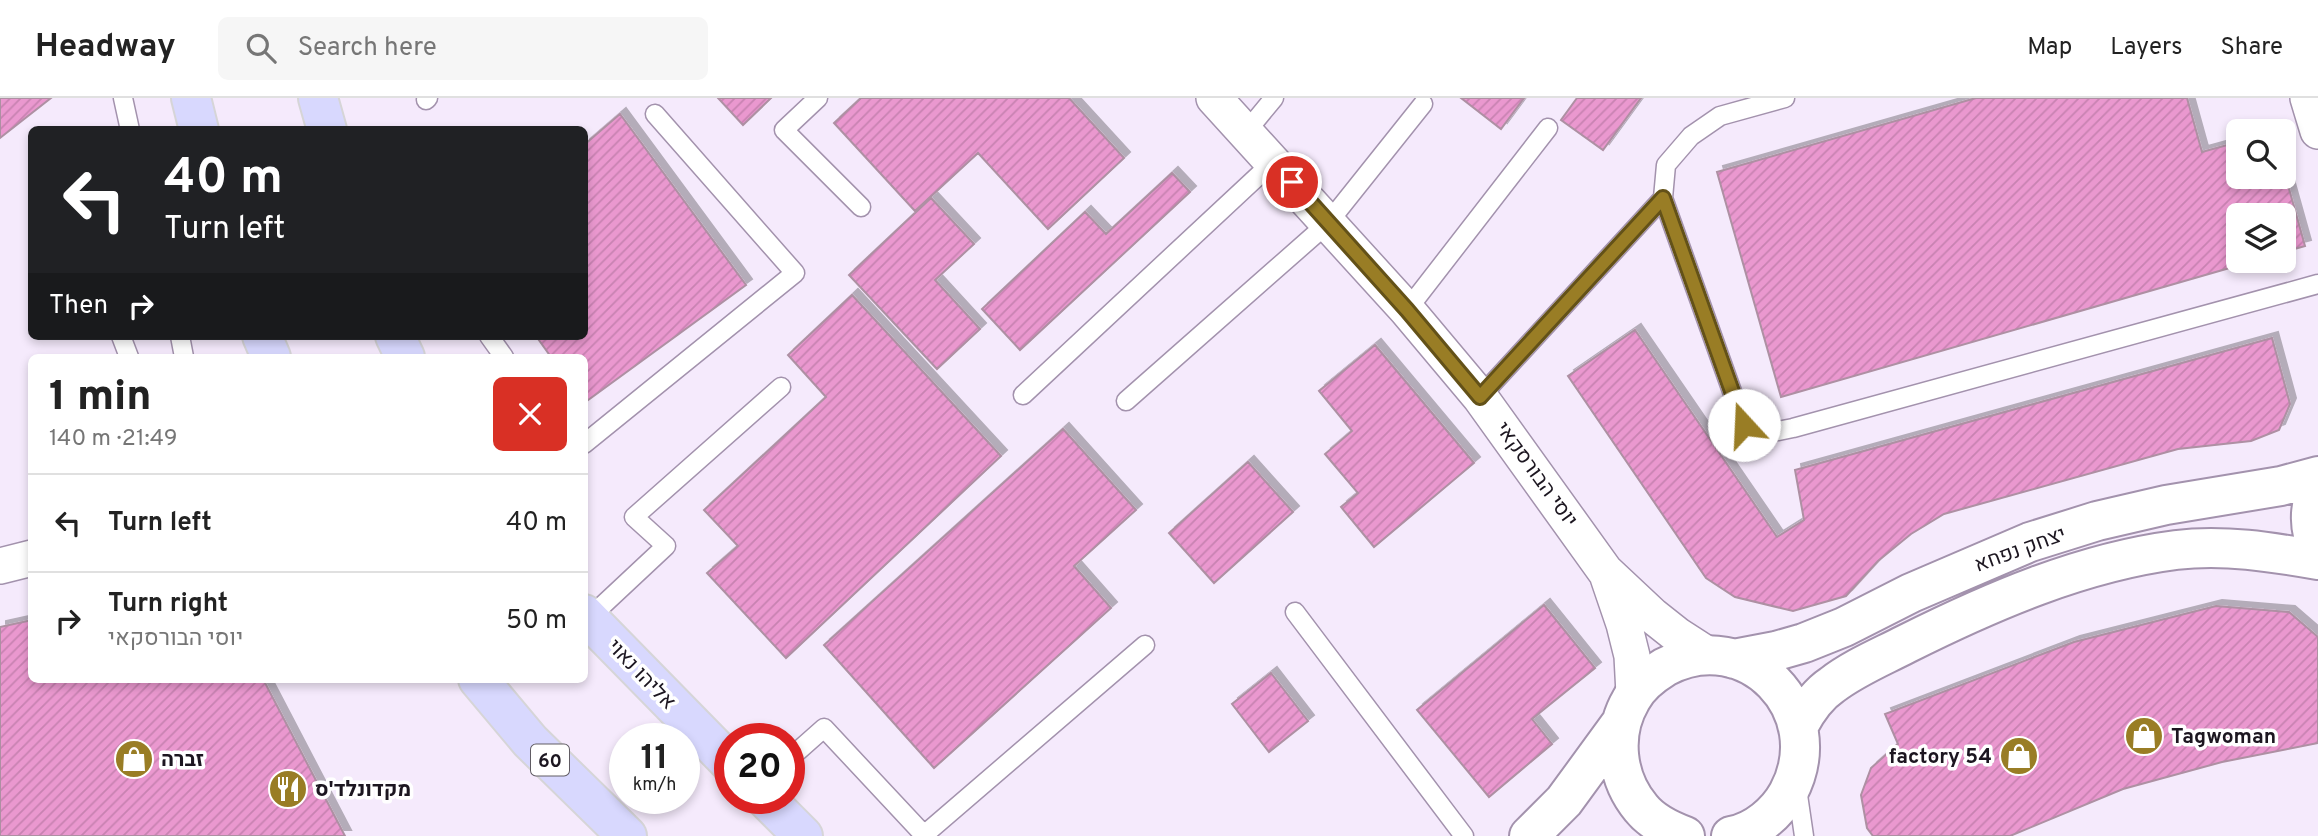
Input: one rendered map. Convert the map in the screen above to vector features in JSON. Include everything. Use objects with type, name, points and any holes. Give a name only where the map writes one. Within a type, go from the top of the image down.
[{"type":"highway","points":[[191,98],[197,126]]},
{"type":"highway","points":[[317,98],[326,126]]},
{"type":"highway","name":"אליהו נאוי","points":[[588,617],[714,747]]},
{"type":"highway","name":"60","points":[[481,683],[530,741],[627,836]]},
{"type":"highway","points":[[781,814],[803,836]]},
{"type":"street","name":"יוסי הבורסקאי","points":[[1214,98],[1407,310],[1480,397],[1605,571],[1677,635],[1721,657]]},
{"type":"street","name":"יצחק נפחא","points":[[1627,709],[1654,673],[1679,660],[1776,651],[1804,643],[1844,627],[1973,565],[2042,538],[2166,505],[2281,486],[2318,476]]},
{"type":"street","points":[[2318,489],[2311,517],[2314,540],[2318,548]]},
{"type":"street","name":"יצחק נפחא","points":[[1799,725],[1808,708],[1831,685],[1860,667],[1929,632],[2044,583],[2109,564],[2176,550],[2228,547],[2318,560]]},
{"type":"street","points":[[0,566],[28,559]]},
{"type":"street","name":"יוסי הבורסקאי","points":[[1605,571],[1632,656],[1627,709]]},
{"type":"street","points":[[1721,657],[1757,668],[1776,683],[1790,703],[1799,725],[1801,753],[1795,780],[1782,803],[1762,823],[1731,836]]},
{"type":"street","points":[[1627,709],[1618,754],[1625,784],[1642,810],[1676,832]]},
{"type":"street","points":[[1529,836],[1564,801],[1627,709]]},
{"type":"street","points":[[1628,836],[1676,832]]},
{"type":"lane","points":[[123,98],[129,126]]},
{"type":"lane","points":[[818,98],[784,130],[861,207]]},
{"type":"lane","points":[[1246,132],[1274,98]]},
{"type":"lane","points":[[1785,98],[1720,116],[1691,136],[1666,164],[1663,198],[1744,425],[1773,432],[1793,428],[2318,284]]},
{"type":"lane","points":[[1126,401],[1328,223],[1423,104]]},
{"type":"lane","points":[[588,441],[795,273],[655,114]]},
{"type":"lane","points":[[1407,310],[1548,128]]},
{"type":"lane","points":[[1023,395],[1273,162]]},
{"type":"lane","points":[[1480,397],[1663,198]]},
{"type":"lane","points":[[588,615],[666,546],[634,517],[781,387]]},
{"type":"lane","points":[[1295,612],[1464,836]]},
{"type":"lane","points":[[805,745],[824,728],[924,835],[1145,645]]},
{"type":"lane","points":[[1795,780],[1804,836]]},
{"type":"building","points":[[0,98],[51,98],[0,138]]},
{"type":"building","points":[[718,98],[771,98],[743,125]]},
{"type":"building","points":[[861,98],[1069,98],[1124,158],[1048,229],[978,153],[915,211],[834,123]]},
{"type":"building","points":[[1461,98],[1524,98],[1501,129]]},
{"type":"building","points":[[1577,98],[1641,98],[1603,150],[1561,120]]},
{"type":"building","points":[[1976,98],[2187,98],[2202,152],[2226,145],[2226,189],[2289,189],[2293,203],[2226,203],[2226,269],[1781,397],[1717,172]]},
{"type":"building","points":[[620,114],[746,285],[588,400],[588,354],[549,354],[539,340],[588,340],[588,142]]},
{"type":"building","points":[[1172,173],[1190,192],[1020,350],[982,309],[1085,212],[1106,234]]},
{"type":"building","points":[[931,198],[974,244],[935,280],[980,329],[937,369],[849,275]]},
{"type":"building","points":[[2296,214],[2305,246],[2296,249]]},
{"type":"building","points":[[852,295],[1001,456],[786,658],[707,573],[738,546],[704,510],[826,397],[788,355]]},
{"type":"building","points":[[1635,330],[1777,537],[1804,520],[1795,470],[2272,338],[2290,404],[2279,430],[2251,441],[2178,449],[1944,514],[1911,534],[1878,561],[1846,596],[1793,611],[1735,597],[1706,578],[1568,376]]},
{"type":"building","points":[[1375,345],[1474,463],[1374,547],[1341,507],[1358,493],[1325,454],[1352,431],[1319,391]]},
{"type":"building","points":[[1063,429],[1136,510],[1074,566],[1111,608],[934,768],[824,645]]},
{"type":"building","points":[[1248,462],[1293,512],[1214,583],[1169,533]]},
{"type":"building","points":[[1544,605],[1595,668],[1532,719],[1552,744],[1489,797],[1417,710]]},
{"type":"building","points":[[2216,606],[2289,612],[2318,637],[2318,743],[2222,762],[2123,789],[2010,836],[1873,836],[1867,828],[1861,795],[1871,768],[1898,744],[1885,714],[2074,642]]},
{"type":"building","points":[[28,621],[28,683],[265,683],[345,836],[0,836],[0,627]]},
{"type":"building","points":[[1271,673],[1308,721],[1269,752],[1232,704]]},
{"type":"place","name":"Tagwoman","points":[[2144,736]]},
{"type":"place","name":"factory 54","points":[[2019,756]]},
{"type":"place","name":"זברה","points":[[134,759]]},
{"type":"place","name":"מקדונלד'ס","points":[[288,789]]},
{"type":"route","points":[[1292,182],[1407,310],[1480,397],[1663,198],[1744,425]]}]
